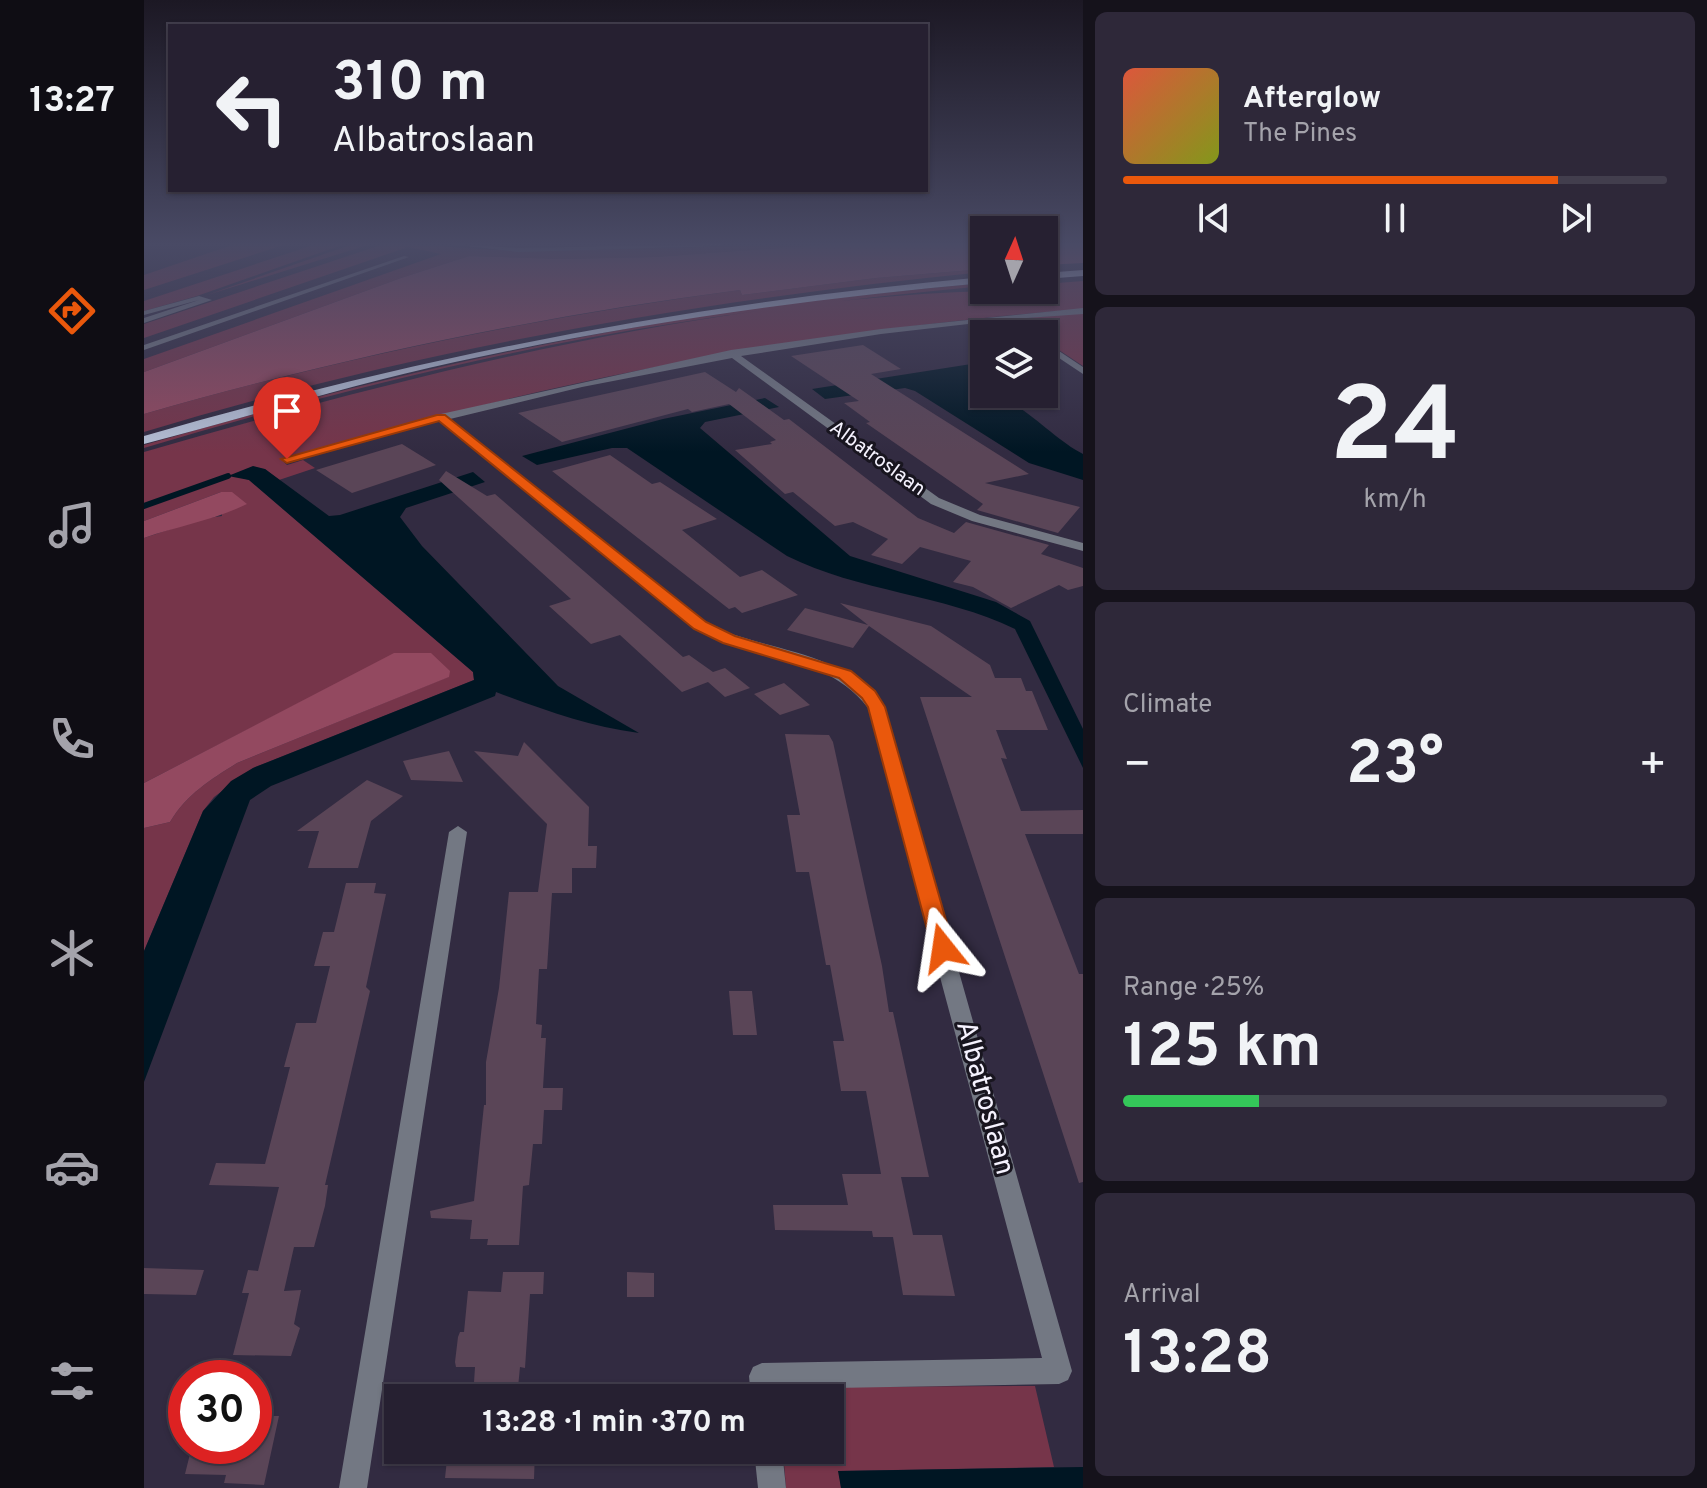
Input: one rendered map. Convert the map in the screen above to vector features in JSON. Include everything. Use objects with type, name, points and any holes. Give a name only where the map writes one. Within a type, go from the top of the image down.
[{"type":"main road","points":[[144,440],[335,388],[549,339],[709,313]]},
{"type":"street","points":[[287,459],[585,382],[731,353],[859,333],[1051,313]]},
{"type":"street","points":[[1004,317],[1008,320]]},
{"type":"street","name":"Albatroslaan","points":[[731,353],[935,501],[976,518],[1083,547]]},
{"type":"street","points":[[1058,354],[1083,371]]},
{"type":"street","name":"Albatroslaan","points":[[441,417],[700,626],[729,640],[845,675],[869,695],[876,707],[1059,1371],[762,1376],[763,1384]]},
{"type":"street","points":[[353,1488],[458,832]]},
{"type":"street","points":[[769,1464],[772,1488]]},
{"type":"lane","points":[[144,321],[167,313]]},
{"type":"lane","points":[[144,348],[244,313]]},
{"type":"shaded area","points":[[176,313],[215,313],[144,338],[144,324]]},
{"type":"shaded area","points":[[273,313],[304,313],[144,372],[144,359]]},
{"type":"shaded area","points":[[304,313],[582,313],[365,357],[144,414],[144,372]]},
{"type":"shaded area","points":[[587,313],[663,313],[455,352],[247,402],[144,432],[144,414],[291,375],[440,341]]},
{"type":"shaded area","points":[[721,313],[742,313],[609,334],[475,361],[276,410],[144,448],[144,445],[337,392],[467,361],[598,334]]},
{"type":"shaded area","points":[[746,313],[1033,313],[880,330],[779,345],[579,383],[479,406],[282,460],[287,465],[303,460],[315,468],[279,480],[265,469],[240,477],[249,480],[473,672],[474,680],[253,768],[214,797],[203,811],[144,951],[144,828],[170,822],[192,796],[237,763],[448,677],[394,654],[144,783],[144,538],[201,519],[222,516],[221,492],[144,521],[144,452],[364,391],[590,340]]},
{"type":"shaded area","points":[[1083,313],[1083,366],[1058,349],[1058,320],[1014,320]]},
{"type":"shaded area","points":[[221,492],[232,492],[247,504],[144,538],[144,521]]},
{"type":"shaded area","points":[[394,653],[431,653],[450,671],[449,677],[237,763],[192,796],[170,822],[144,828],[144,783]]},
{"type":"shaded area","points":[[1035,1386],[1054,1467],[839,1471],[841,1488],[786,1488],[784,1464],[844,1464],[844,1387]]},
{"type":"water","points":[[970,364],[970,408],[1020,408],[1083,454],[1083,480],[1029,463],[915,391],[905,388],[825,399],[812,389]]},
{"type":"water","points":[[765,398],[779,407],[705,422],[700,428],[850,556],[996,602],[1030,621],[1083,729],[1083,768],[1015,629],[959,608],[843,578],[787,556],[627,448],[612,448],[537,465],[522,456],[663,419]]},
{"type":"water","points":[[253,466],[265,469],[329,516],[473,472],[485,482],[406,508],[400,517],[422,546],[558,686],[639,733],[584,722],[496,692],[495,696],[271,786],[250,800],[144,1082],[144,951],[203,811],[231,781],[253,768],[474,680],[473,672],[249,480],[228,476]]},
{"type":"water","points":[[1083,1467],[1083,1488],[841,1488],[838,1471]]},
{"type":"building","points":[[863,345],[901,369],[871,374],[1029,474],[985,483],[1080,507],[1058,533],[977,510],[983,504],[866,423],[870,422],[844,403],[859,401],[791,356]]},
{"type":"building","points":[[705,372],[736,392],[739,388],[784,420],[789,419],[918,518],[954,533],[966,522],[1049,545],[1041,554],[1083,568],[1083,586],[1068,590],[1059,585],[1011,608],[973,587],[953,582],[971,561],[920,547],[902,564],[871,555],[888,539],[853,522],[835,526],[793,492],[785,494],[735,450],[772,444],[770,442],[776,440],[729,404],[692,412],[688,409],[562,442],[518,413]]},
{"type":"building","points":[[402,444],[436,465],[352,493],[316,470]]},
{"type":"building","points":[[610,455],[652,484],[660,482],[717,519],[682,530],[740,577],[762,570],[798,595],[742,613],[735,607],[729,609],[552,471]]},
{"type":"building","points":[[446,471],[487,496],[495,494],[683,657],[689,655],[713,672],[725,668],[750,688],[725,697],[708,682],[682,692],[620,635],[591,644],[549,606],[571,599],[439,480]]},
{"type":"building","points":[[840,603],[931,626],[990,665],[995,678],[1021,678],[1026,691],[1032,691],[1048,730],[996,730],[1007,759],[1001,758],[1021,811],[1083,810],[1083,834],[1025,834],[1079,974],[1083,974],[1083,1182],[1079,1183],[920,697],[972,697],[869,626],[853,648],[787,630],[805,608],[868,625]]},
{"type":"building","points":[[784,683],[810,705],[780,715],[754,694]]},
{"type":"building","points":[[785,734],[829,735],[833,742],[882,966],[889,1012],[893,1012],[929,1177],[901,1177],[913,1235],[942,1235],[955,1296],[903,1295],[893,1237],[873,1237],[872,1231],[775,1230],[773,1205],[848,1205],[842,1174],[881,1174],[866,1091],[841,1091],[833,1041],[844,1041],[809,872],[796,872],[787,815],[800,815]]},
{"type":"building","points":[[524,742],[589,807],[588,846],[597,846],[596,868],[572,868],[572,893],[552,893],[547,969],[539,969],[536,1024],[542,1025],[541,1038],[546,1038],[543,1088],[563,1088],[562,1110],[544,1110],[542,1144],[533,1144],[529,1185],[523,1186],[519,1245],[487,1245],[488,1239],[470,1239],[472,1220],[431,1218],[430,1211],[474,1201],[486,1105],[486,1062],[499,988],[509,892],[538,892],[547,824],[474,751],[518,756]]},
{"type":"building","points":[[449,751],[463,782],[411,780],[403,761]]},
{"type":"building","points":[[367,780],[403,796],[371,821],[358,868],[308,868],[319,831],[297,831]]},
{"type":"building","points":[[346,883],[376,883],[374,893],[386,894],[366,987],[370,991],[325,1185],[328,1185],[325,1206],[314,1247],[294,1247],[284,1291],[301,1290],[294,1324],[300,1328],[291,1356],[233,1355],[249,1293],[242,1293],[248,1270],[258,1271],[279,1187],[209,1185],[216,1163],[265,1164],[290,1067],[284,1067],[296,1023],[316,1023],[330,966],[314,966],[323,932],[334,932]]},
{"type":"building","points":[[729,991],[752,991],[757,1035],[733,1035]]},
{"type":"building","points":[[144,1268],[204,1270],[196,1295],[144,1294]]},
{"type":"building","points":[[503,1272],[544,1272],[543,1294],[530,1294],[525,1368],[520,1367],[518,1384],[474,1384],[475,1367],[456,1367],[455,1362],[458,1337],[460,1332],[464,1332],[468,1291],[501,1292]]},
{"type":"building","points":[[627,1272],[654,1273],[654,1297],[627,1297]]},
{"type":"building","points":[[272,1416],[279,1416],[272,1448]]},
{"type":"building","points":[[188,1464],[269,1464],[264,1485],[224,1483],[226,1475],[185,1474]]},
{"type":"building","points":[[446,1464],[535,1464],[534,1479],[445,1478]]},
{"type":"waterway","points":[[144,506],[228,476]]},
{"type":"route","points":[[287,459],[441,417],[700,626],[729,640],[830,668],[859,685],[876,707],[943,948]]}]
